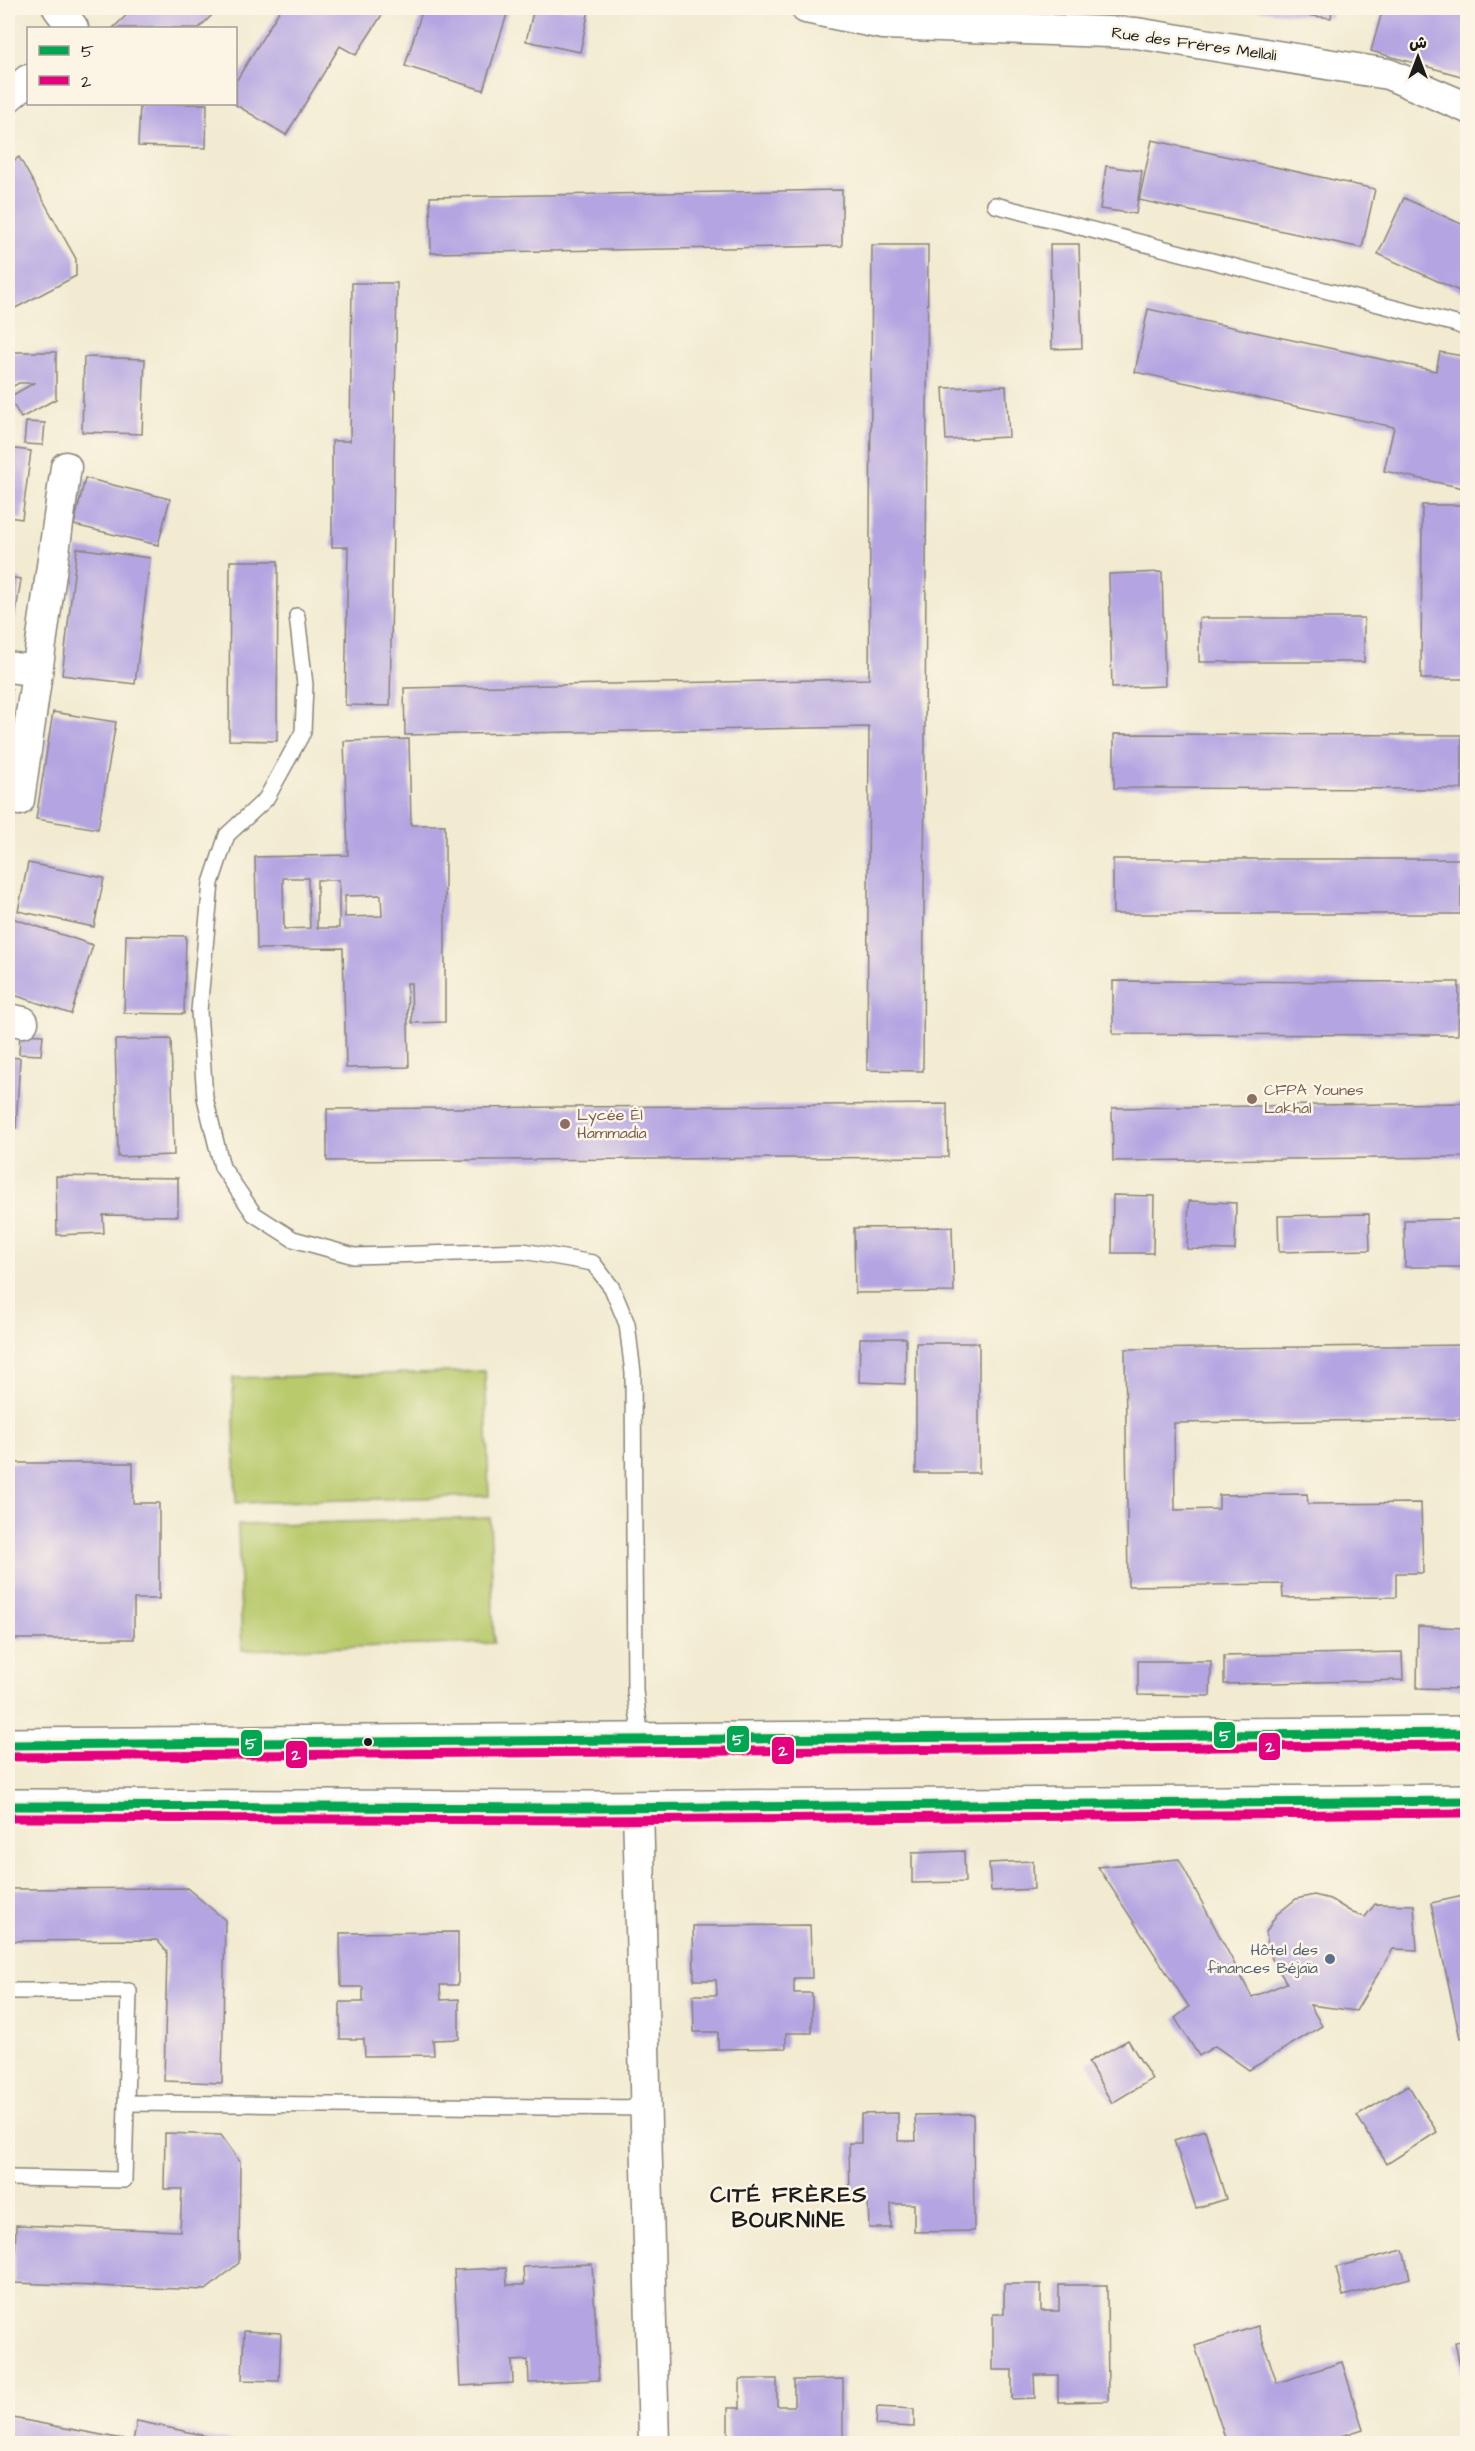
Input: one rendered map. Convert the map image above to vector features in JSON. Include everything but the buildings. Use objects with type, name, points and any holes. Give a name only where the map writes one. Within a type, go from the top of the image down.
[{"type":"main road","points":[[8,1745],[1467,1734]]},
{"type":"main road","points":[[8,1806],[638,1807],[1467,1802]]},
{"type":"street","points":[[58,8],[72,27]]},
{"type":"street","name":"Rue des Frères Mellali","points":[[806,8],[884,24],[1136,33],[1388,74],[1467,108]]},
{"type":"street","points":[[8,97],[27,81]]},
{"type":"street","points":[[19,800],[66,467]]},
{"type":"street","points":[[8,667],[37,671]]},
{"type":"street","points":[[638,1807],[654,2444]]},
{"type":"lane","points":[[994,205],[1467,328]]},
{"type":"lane","points":[[297,616],[305,685],[303,732],[266,799],[227,836],[211,883],[200,1011],[205,1098],[222,1167],[254,1214],[293,1239],[354,1256],[523,1251],[592,1263],[612,1288],[627,1324],[633,1373],[635,1691],[640,1741]]},
{"type":"lane","points":[[8,1991],[129,1991],[124,2180],[8,2178]]},
{"type":"lane","points":[[126,2103],[646,2109]]},
{"type":"green space","points":[[485,1371],[489,1496],[236,1503],[233,1378]]},
{"type":"green space","points":[[490,1518],[494,1643],[242,1650],[238,1525]]},
{"type":"transit line","name":"5","points":[[8,1745],[1468,1733]]},
{"type":"transit line","name":"2","points":[[8,1757],[1468,1745]]},
{"type":"transit line","name":"5","points":[[8,1806],[600,1808],[1468,1801]]},
{"type":"transit line","name":"2","points":[[8,1818],[600,1820],[1468,1813]]},
{"type":"place","name":"CFPA Younes Lakhal","points":[[1252,1099]]},
{"type":"place","name":"Lycée Él Hammadia","points":[[565,1124]]},
{"type":"place","name":"Hôtel des finances Béjaïa","points":[[1330,1959]]},
{"type":"district","name":"CITÉ FRÈRES BOURNINE","points":[[789,2208]]}]
